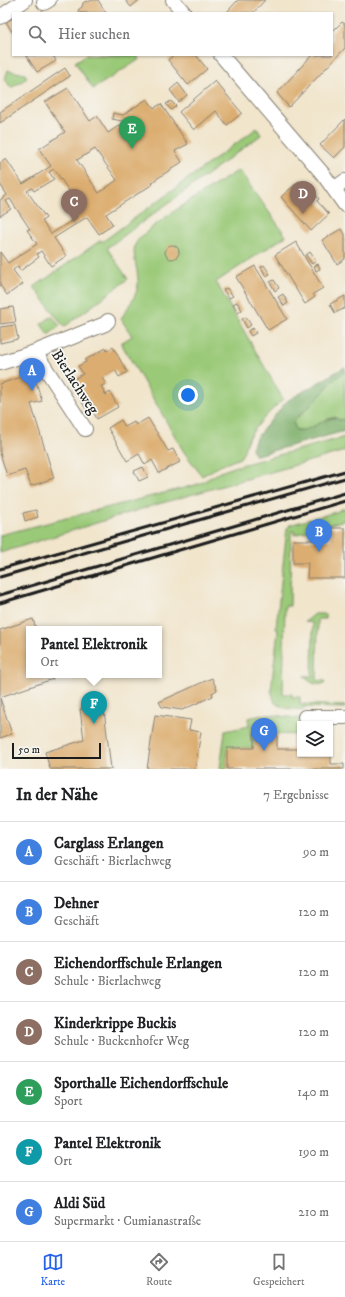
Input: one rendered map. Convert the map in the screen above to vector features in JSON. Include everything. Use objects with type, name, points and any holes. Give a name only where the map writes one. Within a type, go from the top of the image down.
[{"type":"street","points":[[0,16],[25,0]]},
{"type":"street","points":[[173,0],[183,12]]},
{"type":"street","points":[[222,56],[323,174],[340,185],[345,205]]},
{"type":"street","name":"Bierlachweg","points":[[0,363],[35,352],[105,324],[108,320]]},
{"type":"street","name":"Bierlachweg","points":[[35,352],[85,429]]},
{"type":"street","points":[[305,717],[345,717]]},
{"type":"green space","points":[[84,56],[138,56],[140,59],[93,89],[75,62]]},
{"type":"green space","points":[[8,70],[25,74],[27,78],[11,88],[5,79]]},
{"type":"green space","points":[[257,128],[261,135],[107,248],[128,279],[64,327],[34,287],[101,240],[102,242]]},
{"type":"green space","points":[[239,170],[286,236],[216,282],[283,399],[265,417],[253,432],[240,458],[220,466],[202,476],[184,452],[121,343],[132,336],[121,319],[137,291],[138,276],[134,249],[140,238],[165,217]]},
{"type":"green space","points":[[52,316],[60,326],[48,335],[41,324]]},
{"type":"green space","points":[[345,367],[345,371],[332,382],[293,422],[296,430],[302,430],[308,429],[325,420],[335,418],[339,420],[345,419],[345,431],[254,455],[252,448],[256,438],[287,401]]},
{"type":"green space","points":[[345,371],[345,419],[339,420],[335,417],[307,429],[296,430],[293,422],[332,382]]},
{"type":"green space","points":[[345,437],[345,451],[148,507],[0,553],[0,535],[199,484],[220,472],[234,467]]},
{"type":"green space","points":[[345,508],[345,520],[294,535],[294,531],[291,531],[290,606],[285,606],[283,694],[292,694],[292,697],[300,697],[300,704],[345,706],[345,708],[304,707],[303,710],[285,708],[275,703],[271,690],[278,631],[276,627],[287,528],[290,527],[289,525]]},
{"type":"green space","points":[[315,614],[323,614],[326,616],[326,619],[318,619],[317,680],[325,681],[325,683],[322,684],[311,682],[304,676],[312,676],[313,623],[305,622]]},
{"type":"green space","points":[[262,715],[274,715],[303,719],[303,721],[297,721],[297,735],[254,733],[254,748],[227,748],[227,769],[220,769],[225,731],[249,726],[248,718]]},
{"type":"building","points":[[98,0],[105,12],[79,12],[78,10],[82,7],[83,3],[86,1]]},
{"type":"building","points":[[125,0],[139,0],[131,7]]},
{"type":"building","points":[[238,0],[265,0],[254,12],[227,12]]},
{"type":"building","points":[[12,19],[12,31],[6,22]]},
{"type":"building","points":[[342,22],[345,24],[345,48],[289,107],[277,93],[311,56],[333,56],[333,31]]},
{"type":"building","points":[[27,56],[54,56],[56,61],[37,72]]},
{"type":"building","points":[[173,56],[197,56],[207,69],[188,85],[168,60]]},
{"type":"building","points":[[65,68],[70,76],[0,123],[0,112]]},
{"type":"building","points":[[215,81],[242,113],[227,125],[216,111],[194,130],[179,112]]},
{"type":"building","points":[[178,83],[187,95],[179,102],[170,90]]},
{"type":"building","points":[[68,88],[90,121],[97,116],[108,133],[123,123],[122,121],[112,119],[113,113],[123,115],[147,99],[154,108],[161,104],[188,144],[175,151],[182,162],[152,182],[153,184],[106,214],[113,225],[99,234],[87,217],[54,238],[66,256],[51,266],[41,251],[37,254],[39,257],[20,271],[18,266],[13,270],[23,284],[7,295],[0,285],[0,252],[8,263],[37,244],[27,230],[30,229],[10,199],[6,201],[11,209],[0,216],[0,200],[7,195],[0,184],[0,163],[6,159],[23,184],[51,166],[39,149],[65,132],[45,102]],"holes":[[[95,149],[117,180],[99,193],[77,160]],[[54,169],[78,204],[72,208],[77,217],[51,234],[42,221],[46,218],[27,191],[32,188],[34,191],[54,179],[49,172]]]},
{"type":"building","points":[[171,101],[176,106],[171,110],[166,104]]},
{"type":"building","points":[[345,119],[345,147],[334,158],[320,145]]},
{"type":"building","points":[[299,181],[310,193],[312,191],[319,199],[317,201],[329,214],[311,231],[281,197]]},
{"type":"building","points":[[341,229],[345,234],[345,259],[337,264],[322,240]]},
{"type":"building","points":[[296,242],[323,288],[313,294],[315,297],[305,304],[275,255]]},
{"type":"building","points":[[172,245],[177,247],[179,252],[177,257],[172,259],[167,257],[165,252],[167,247]]},
{"type":"building","points":[[310,252],[316,261],[312,264],[306,255]]},
{"type":"building","points":[[318,264],[320,269],[316,271],[314,266]]},
{"type":"building","points":[[264,265],[270,274],[266,276],[261,267]]},
{"type":"building","points":[[255,266],[287,319],[268,330],[236,277]]},
{"type":"building","points":[[274,280],[279,288],[275,291],[270,282]]},
{"type":"building","points":[[227,288],[233,296],[229,298],[223,290]]},
{"type":"building","points":[[283,294],[288,303],[284,306],[278,297]]},
{"type":"building","points":[[345,296],[345,308],[335,313],[330,304]]},
{"type":"building","points":[[237,302],[242,310],[238,313],[233,304]]},
{"type":"building","points":[[13,307],[16,322],[0,324],[0,309]]},
{"type":"building","points":[[246,317],[251,325],[247,328],[242,319]]},
{"type":"building","points":[[15,325],[18,339],[0,343],[0,327]]},
{"type":"building","points":[[253,328],[256,333],[251,336],[248,331]]},
{"type":"building","points":[[113,347],[127,372],[119,377],[115,370],[102,378],[106,384],[101,386],[106,395],[110,392],[118,407],[97,419],[90,406],[86,409],[73,387],[76,386],[72,380],[83,374],[78,366],[86,362],[85,360],[106,348],[107,351]]},
{"type":"building","points":[[33,373],[42,401],[31,404],[54,478],[31,486],[25,470],[7,476],[0,453],[0,384]]},
{"type":"building","points":[[148,418],[168,451],[173,449],[180,462],[159,473],[152,460],[145,465],[139,454],[127,461],[108,428],[121,420],[125,427],[134,422],[136,425]]},
{"type":"building","points":[[143,467],[148,477],[139,481],[134,471]]},
{"type":"building","points":[[36,510],[38,517],[25,521],[23,513]]},
{"type":"building","points":[[331,528],[345,528],[345,578],[307,578],[308,563],[293,563],[293,540],[331,540]]},
{"type":"building","points":[[33,619],[35,626],[26,626],[26,678],[53,679],[0,697],[0,630]]},
{"type":"building","points":[[212,678],[217,690],[212,693],[213,696],[182,710],[162,707],[159,702]]},
{"type":"building","points":[[0,698],[12,734],[0,738]]},
{"type":"building","points":[[103,701],[111,769],[50,769],[45,752],[84,740],[80,709],[89,709],[89,703]]},
{"type":"building","points":[[155,715],[191,720],[189,730],[201,732],[195,769],[147,769]]},
{"type":"building","points":[[254,733],[277,733],[277,749],[297,749],[297,757],[331,757],[331,764],[344,764],[344,769],[227,769],[227,748],[254,748]]},
{"type":"railway","points":[[0,569],[345,471]]},
{"type":"railway","points":[[0,577],[345,478]]},
{"type":"railway","points":[[0,595],[345,493]]},
{"type":"railway","points":[[0,603],[345,501]]},
{"type":"place","name":"Sporthalle Eichendorffschule","points":[[132,149]]},
{"type":"place","name":"Kinderkrippe Buckis","points":[[303,214]]},
{"type":"place","name":"Eichendorffschule Erlangen","points":[[74,222]]},
{"type":"place","name":"Carglass Erlangen","points":[[32,391]]},
{"type":"place","name":"Dehner","points":[[319,552]]},
{"type":"place","name":"Pantel Elektronik","points":[[94,724]]},
{"type":"place","name":"Aldi Süd","points":[[264,751]]}]
